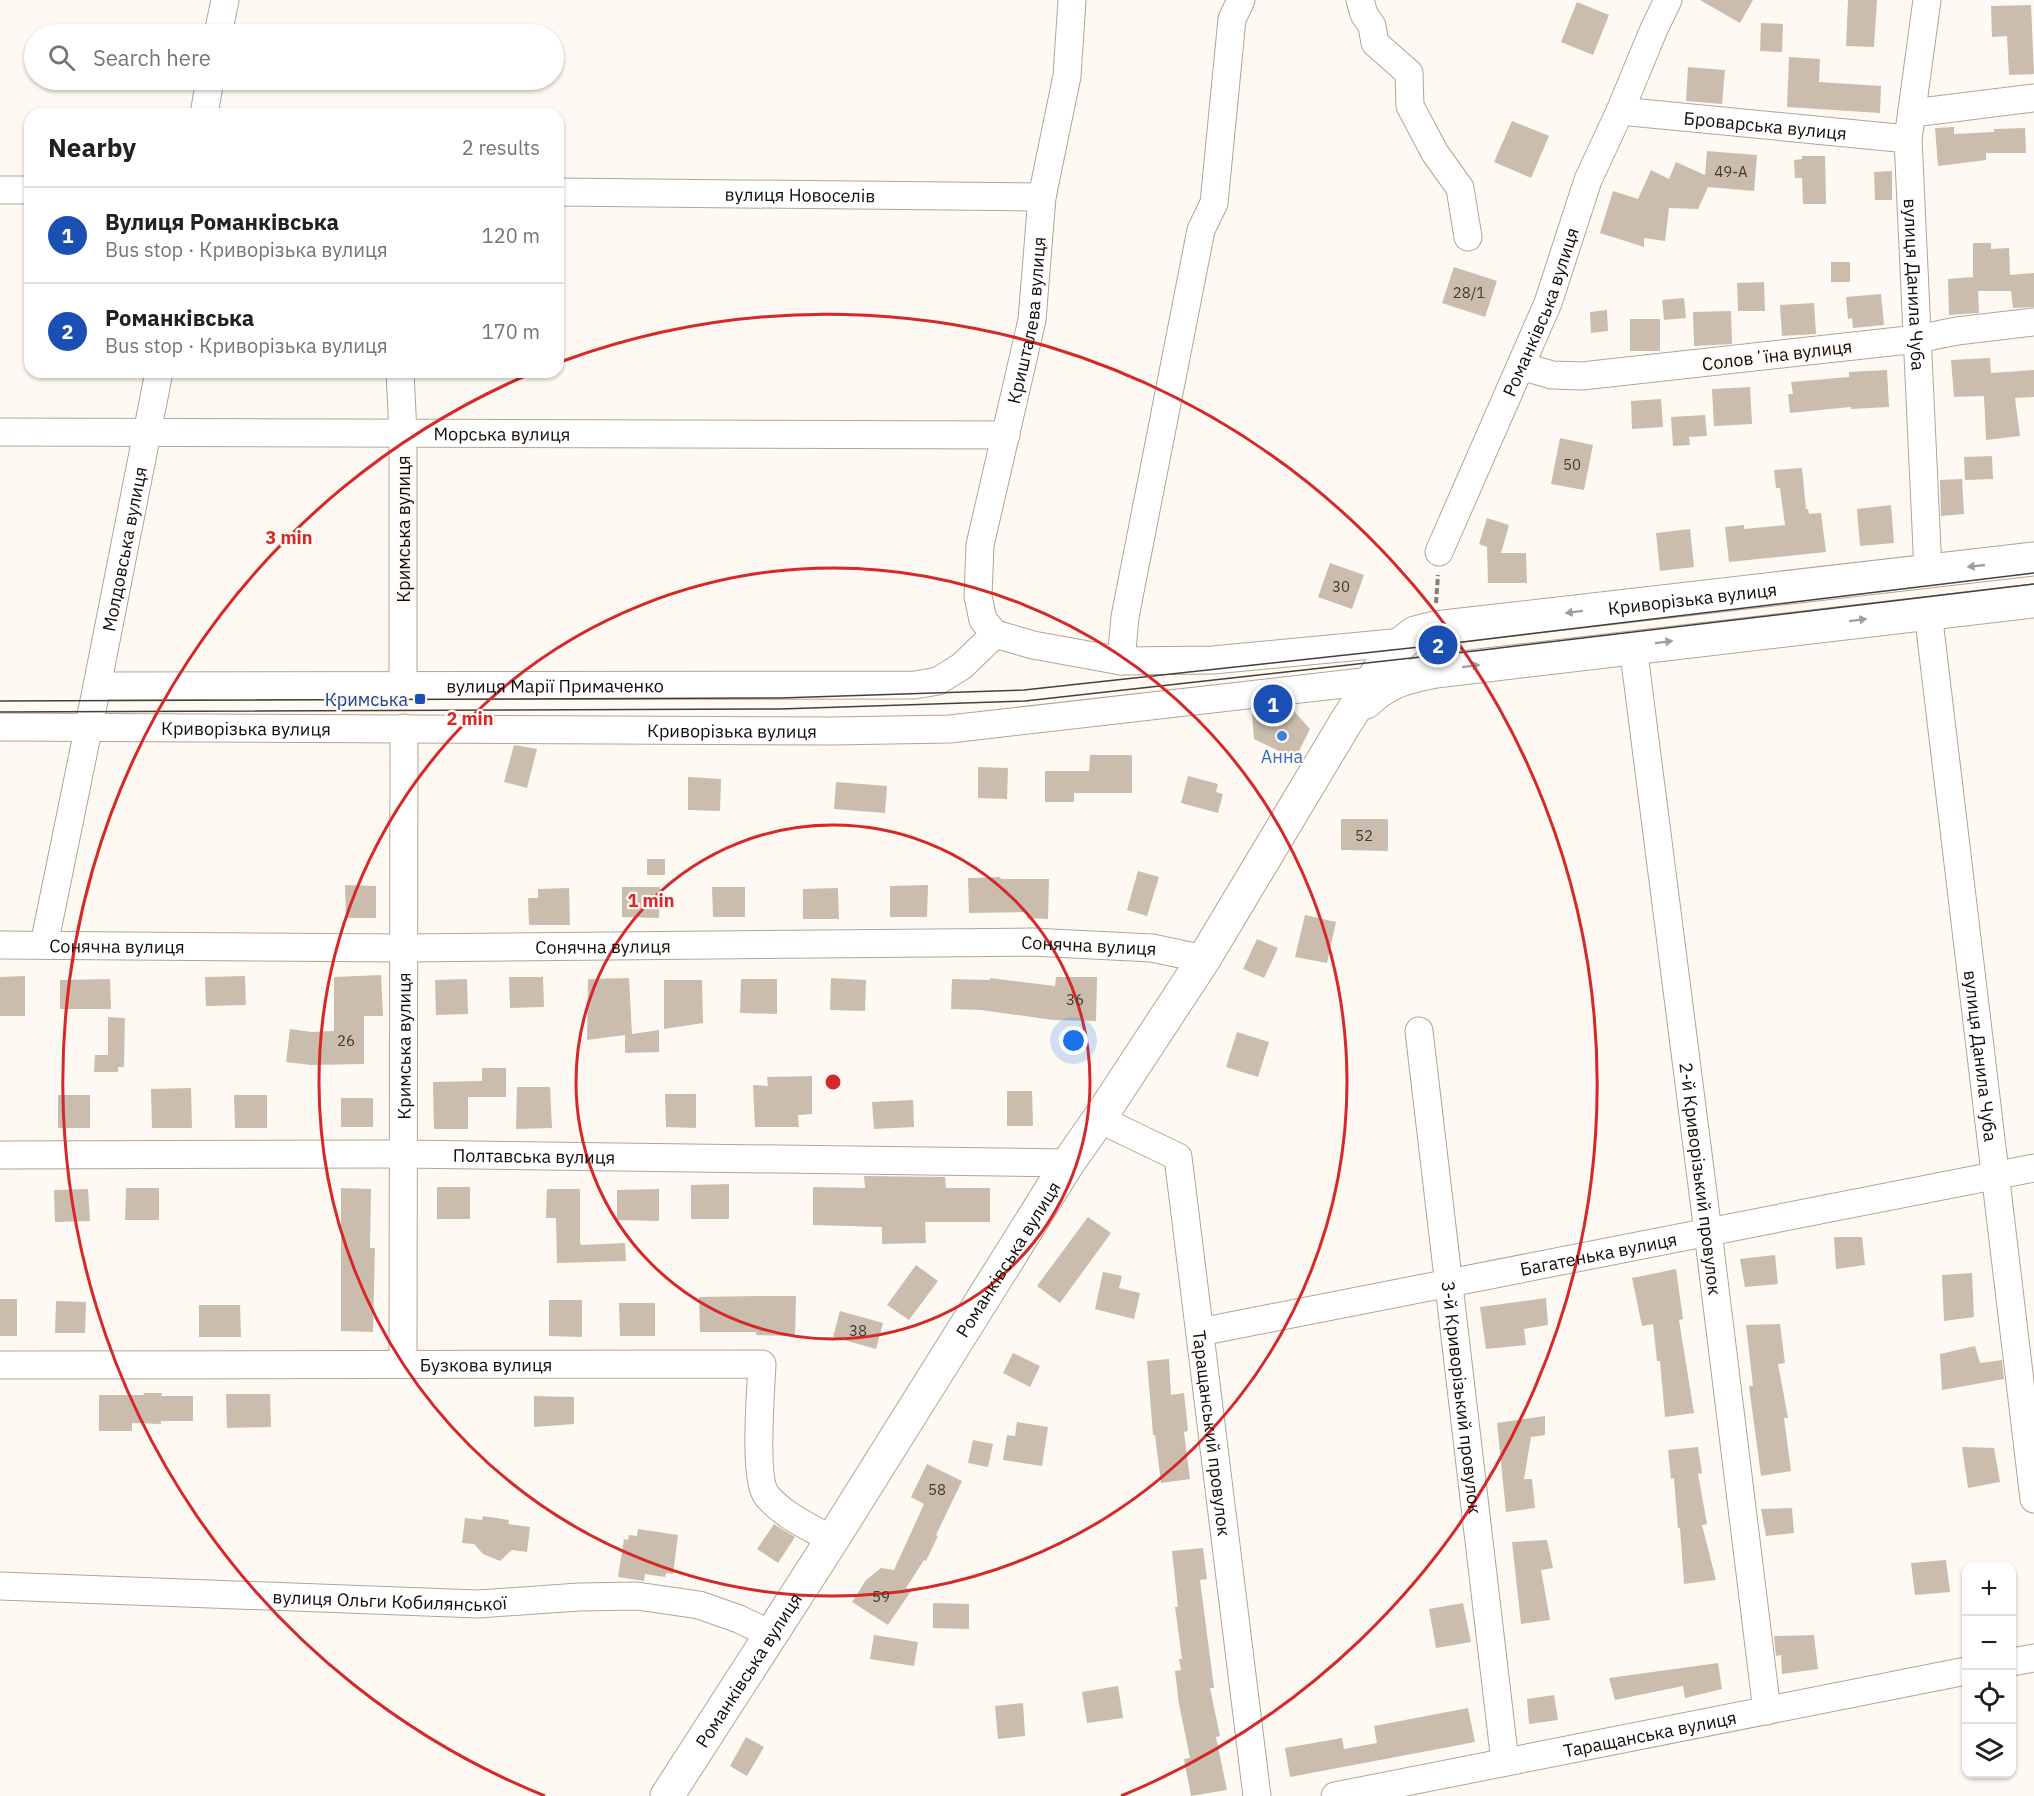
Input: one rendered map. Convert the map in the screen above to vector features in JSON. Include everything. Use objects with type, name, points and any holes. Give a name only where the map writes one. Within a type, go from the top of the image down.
[{"type":"main road","name":"Криворізька вулиця","points":[[1346,722],[1385,661],[1415,633],[1435,628],[2034,559]]},
{"type":"main road","name":"Криворізька вулиця","points":[[1346,722],[1378,690],[1404,677],[1436,670],[2034,600]]},
{"type":"main road","name":"Романківська вулиця","points":[[667,1796],[772,1635],[1068,1163],[1204,959],[1346,722]]},
{"type":"street","points":[[220,24],[225,0]]},
{"type":"street","name":"Кришталева вулиця","points":[[995,634],[983,620],[978,596],[980,545],[1032,320],[1042,197],[1067,76],[1072,0]]},
{"type":"street","points":[[1121,661],[1125,617],[1201,230],[1214,203],[1232,19],[1241,0]]},
{"type":"street","points":[[1360,0],[1364,14],[1372,26],[1375,43],[1409,73],[1410,106],[1435,153],[1460,188],[1468,237]]},
{"type":"street","name":"Романківська вулиця","points":[[1439,552],[1548,303],[1588,180],[1668,0]]},
{"type":"street","name":"вулиця Данила Чуба","points":[[1927,0],[1908,139],[1929,571]]},
{"type":"street","points":[[205,108],[208,90]]},
{"type":"street","points":[[1913,113],[2034,98]]},
{"type":"street","name":"Броварська вулиця","points":[[1620,111],[1908,139]]},
{"type":"street","points":[[0,190],[24,190]]},
{"type":"street","name":"вулиця Новоселів","points":[[564,192],[1042,197]]},
{"type":"street","name":"Соловʼїна вулиця","points":[[1521,366],[1552,375],[1582,376],[1917,339],[1957,331],[2034,322]]},
{"type":"street","name":"Молдовська вулиця","points":[[44,945],[98,686],[158,378]]},
{"type":"street","name":"Кримська вулиця","points":[[400,378],[404,433],[403,687]]},
{"type":"street","name":"Морська вулиця","points":[[0,432],[1006,435]]},
{"type":"street","name":"вулиця Данила Чуба","points":[[1928,612],[2034,1499]]},
{"type":"street","points":[[995,634],[1033,645],[1121,661],[1214,660],[1403,642]]},
{"type":"street","name":"вулиця Марії Примаченко","points":[[98,686],[915,685],[939,681],[962,666],[995,634]]},
{"type":"street","name":"2-й Криворізький провулок","points":[[1633,646],[1767,1711]]},
{"type":"street","name":"Криворізька вулиця","points":[[89,727],[821,731],[951,729],[1404,677]]},
{"type":"street","points":[[0,727],[89,727]]},
{"type":"street","name":"Кримська вулиця","points":[[403,1364],[404,728]]},
{"type":"street","name":"Сонячна вулиця","points":[[0,945],[404,948],[1032,942],[1152,948],[1204,959]]},
{"type":"street","name":"3-й Криворізький провулок","points":[[1419,1031],[1505,1762]]},
{"type":"street","name":"Таращанський провулок","points":[[1099,1119],[1178,1156],[1257,1796]]},
{"type":"street","name":"Полтавська вулиця","points":[[0,1155],[403,1154],[1068,1163]]},
{"type":"street","name":"Багатенька вулиця","points":[[1200,1332],[2034,1168]]},
{"type":"street","name":"Бузкова вулиця","points":[[0,1365],[762,1364],[759,1465],[766,1495],[789,1515],[832,1540]]},
{"type":"street","name":"вулиця Ольги Кобилянської","points":[[0,1586],[478,1604],[579,1597],[637,1596],[699,1605],[739,1619],[772,1635]]},
{"type":"street","points":[[2016,1661],[2034,1658]]},
{"type":"street","name":"Таращанська вулиця","points":[[1335,1796],[1962,1672]]},
{"type":"path","points":[[1435,628],[1439,552]]},
{"type":"building","points":[[1700,0],[1753,0],[1740,23]]},
{"type":"building","points":[[1848,0],[1877,0],[1874,47],[1846,46]]},
{"type":"building","points":[[1577,2],[1609,15],[1593,55],[1561,42]]},
{"type":"building","points":[[2031,5],[2034,74],[2009,75],[2007,36],[1992,37],[1991,6]]},
{"type":"building","points":[[1761,23],[1783,24],[1782,52],[1760,51]]},
{"type":"building","points":[[1789,57],[1820,59],[1819,82],[1881,86],[1880,113],[1787,107]]},
{"type":"building","points":[[1688,67],[1725,70],[1722,104],[1686,101]]},
{"type":"building","points":[[1512,121],[1549,136],[1531,178],[1494,162]]},
{"type":"building","points":[[1954,127],[1954,134],[2025,128],[2026,153],[1986,153],[1986,160],[1938,166],[1935,128]]},
{"type":"building","points":[[1707,151],[1757,155],[1754,191],[1708,187],[1698,209],[1669,208],[1665,241],[1644,238],[1644,247],[1600,233],[1613,191],[1638,199],[1651,170],[1669,179],[1676,162],[1705,175]]},
{"type":"building","points":[[1802,156],[1825,156],[1826,204],[1803,204],[1802,178],[1795,178],[1794,160],[1802,159]]},
{"type":"building","points":[[1892,171],[1892,200],[1875,200],[1874,172]]},
{"type":"building","points":[[1973,243],[1991,243],[1991,249],[2009,248],[2010,275],[2034,273],[2034,307],[2013,308],[2011,291],[1978,291],[1979,313],[1949,315],[1948,279],[1973,277]]},
{"type":"building","points":[[1831,262],[1850,262],[1850,282],[1831,282]]},
{"type":"building","points":[[1454,267],[1497,281],[1485,317],[1442,303]]},
{"type":"building","points":[[1764,282],[1765,311],[1738,311],[1737,283]]},
{"type":"building","points":[[1881,294],[1884,325],[1853,328],[1852,318],[1848,319],[1846,297]]},
{"type":"building","points":[[1684,298],[1686,318],[1664,320],[1662,300]]},
{"type":"building","points":[[1814,303],[1816,334],[1782,336],[1780,305]]},
{"type":"building","points":[[1607,310],[1608,331],[1591,333],[1590,312]]},
{"type":"building","points":[[1731,311],[1732,344],[1694,346],[1693,312]]},
{"type":"building","points":[[1630,319],[1660,319],[1660,351],[1630,351]]},
{"type":"building","points":[[1990,358],[1991,373],[2034,370],[2034,397],[2015,398],[2020,436],[1986,440],[1984,396],[1954,397],[1951,360]]},
{"type":"building","points":[[1887,370],[1889,407],[1851,409],[1851,407],[1790,413],[1788,394],[1793,394],[1791,382],[1849,377],[1849,372]]},
{"type":"building","points":[[1750,387],[1752,424],[1714,426],[1712,389]]},
{"type":"building","points":[[1661,399],[1663,427],[1632,429],[1631,401]]},
{"type":"building","points":[[1705,415],[1707,436],[1689,437],[1690,445],[1673,446],[1671,417]]},
{"type":"building","points":[[1560,438],[1593,445],[1584,490],[1551,484]]},
{"type":"building","points":[[1992,456],[1993,479],[1965,480],[1964,457]]},
{"type":"building","points":[[1802,468],[1806,509],[1809,514],[1821,513],[1826,552],[1729,562],[1725,527],[1744,525],[1744,529],[1785,525],[1780,488],[1776,488],[1774,470]]},
{"type":"building","points":[[1962,479],[1964,514],[1941,516],[1940,480]]},
{"type":"building","points":[[1891,505],[1894,543],[1860,546],[1857,509]]},
{"type":"building","points":[[1487,518],[1509,525],[1501,553],[1526,553],[1527,583],[1488,583],[1487,547],[1479,544]]},
{"type":"building","points":[[1690,529],[1694,567],[1660,571],[1656,533]]},
{"type":"building","points":[[1330,563],[1364,575],[1352,609],[1318,597]]},
{"type":"building","points":[[1293,710],[1310,729],[1295,759],[1254,739],[1252,713]]},
{"type":"building","points":[[514,745],[537,749],[527,788],[504,782]]},
{"type":"building","points":[[1090,755],[1132,755],[1132,793],[1074,793],[1074,802],[1045,802],[1045,771],[1089,771]]},
{"type":"building","points":[[978,767],[1008,768],[1007,799],[978,798]]},
{"type":"building","points":[[1188,776],[1218,784],[1216,792],[1223,794],[1218,813],[1181,803]]},
{"type":"building","points":[[688,777],[721,779],[720,811],[688,810]]},
{"type":"building","points":[[836,782],[887,786],[885,813],[834,809]]},
{"type":"building","points":[[1341,819],[1388,819],[1388,851],[1341,850]]},
{"type":"building","points":[[647,859],[665,859],[665,875],[647,875]]},
{"type":"building","points":[[1138,871],[1159,877],[1147,916],[1127,910]]},
{"type":"building","points":[[1000,877],[1001,879],[1049,879],[1048,919],[1027,918],[1027,912],[969,913],[968,878]]},
{"type":"building","points":[[345,885],[376,886],[376,918],[346,918]]},
{"type":"building","points":[[928,885],[927,917],[890,917],[890,886]]},
{"type":"building","points":[[622,887],[660,887],[659,918],[622,917]]},
{"type":"building","points":[[712,887],[745,887],[745,917],[713,917]]},
{"type":"building","points":[[569,888],[570,925],[529,925],[528,898],[538,898],[538,889]]},
{"type":"building","points":[[838,888],[839,919],[803,919],[803,889]]},
{"type":"building","points":[[1305,915],[1336,922],[1327,963],[1295,957]]},
{"type":"building","points":[[1257,939],[1278,948],[1264,978],[1243,969]]},
{"type":"building","points":[[381,975],[383,1016],[364,1016],[364,1064],[311,1065],[286,1062],[290,1029],[312,1032],[334,1031],[334,977]]},
{"type":"building","points":[[25,976],[25,1016],[0,1016],[0,977]]},
{"type":"building","points":[[245,976],[246,1005],[206,1006],[205,977]]},
{"type":"building","points":[[509,977],[543,977],[544,1007],[510,1008]]},
{"type":"building","points":[[1056,977],[1097,977],[1096,1021],[1053,1020],[981,1010],[951,1009],[952,979],[990,980],[990,978],[1055,986]]},
{"type":"building","points":[[629,978],[632,1034],[659,1030],[659,1052],[625,1053],[625,1035],[587,1040],[588,979]]},
{"type":"building","points":[[831,978],[866,980],[865,1011],[830,1010]]},
{"type":"building","points":[[110,979],[111,1009],[60,1009],[60,980]]},
{"type":"building","points":[[467,979],[468,1014],[436,1015],[435,980]]},
{"type":"building","points":[[741,979],[777,979],[777,1014],[740,1013]]},
{"type":"building","points":[[664,980],[702,980],[703,1023],[664,1029]]},
{"type":"building","points":[[108,1017],[125,1018],[124,1067],[118,1067],[118,1072],[94,1072],[95,1055],[108,1055]]},
{"type":"building","points":[[1237,1032],[1269,1042],[1258,1077],[1226,1067]]},
{"type":"building","points":[[482,1068],[506,1068],[506,1097],[468,1097],[468,1129],[434,1129],[433,1082],[482,1081]]},
{"type":"building","points":[[812,1076],[812,1114],[798,1115],[799,1127],[755,1127],[753,1085],[768,1086],[767,1077]]},
{"type":"building","points":[[517,1087],[550,1087],[552,1128],[516,1129]]},
{"type":"building","points":[[191,1088],[192,1128],[152,1128],[151,1089]]},
{"type":"building","points":[[1007,1091],[1032,1091],[1033,1126],[1007,1126]]},
{"type":"building","points":[[665,1094],[696,1094],[696,1128],[666,1127]]},
{"type":"building","points":[[58,1095],[90,1095],[90,1128],[58,1128]]},
{"type":"building","points":[[234,1095],[267,1095],[267,1128],[235,1128]]},
{"type":"building","points":[[341,1098],[373,1098],[373,1127],[341,1127]]},
{"type":"building","points":[[913,1100],[914,1127],[874,1129],[872,1102]]},
{"type":"building","points":[[864,1176],[945,1177],[946,1188],[990,1188],[990,1222],[925,1222],[926,1243],[882,1244],[882,1227],[813,1225],[813,1187],[865,1188]]},
{"type":"building","points":[[729,1184],[729,1219],[691,1219],[691,1185]]},
{"type":"building","points":[[437,1187],[470,1187],[470,1219],[437,1219]]},
{"type":"building","points":[[126,1188],[159,1188],[159,1220],[125,1220]]},
{"type":"building","points":[[341,1188],[371,1189],[370,1248],[375,1248],[373,1332],[341,1331]]},
{"type":"building","points":[[88,1189],[90,1221],[55,1222],[54,1190]]},
{"type":"building","points":[[547,1189],[580,1189],[580,1243],[582,1245],[625,1243],[626,1261],[557,1263],[556,1218],[546,1218]]},
{"type":"building","points":[[659,1189],[659,1221],[617,1220],[617,1190]]},
{"type":"building","points":[[1088,1217],[1111,1233],[1060,1303],[1037,1286]]},
{"type":"building","points":[[1834,1237],[1862,1237],[1865,1265],[1836,1269]]},
{"type":"building","points":[[1775,1255],[1778,1284],[1745,1287],[1740,1259]]},
{"type":"building","points":[[916,1265],[938,1281],[909,1320],[887,1305]]},
{"type":"building","points":[[1676,1269],[1683,1319],[1679,1320],[1694,1413],[1665,1417],[1660,1361],[1657,1361],[1653,1324],[1642,1326],[1632,1278]]},
{"type":"building","points":[[1103,1272],[1122,1276],[1119,1288],[1140,1293],[1134,1319],[1095,1309]]},
{"type":"building","points":[[1972,1273],[1974,1317],[1944,1321],[1942,1275]]},
{"type":"building","points":[[796,1296],[795,1336],[756,1335],[756,1332],[700,1332],[699,1297]]},
{"type":"building","points":[[1546,1298],[1548,1325],[1524,1329],[1526,1345],[1486,1349],[1480,1307]]},
{"type":"building","points":[[0,1299],[17,1299],[17,1336],[0,1336]]},
{"type":"building","points":[[549,1300],[582,1300],[582,1337],[549,1336]]},
{"type":"building","points":[[56,1301],[86,1302],[85,1333],[55,1333]]},
{"type":"building","points":[[619,1303],[655,1303],[655,1336],[620,1336]]},
{"type":"building","points":[[199,1305],[240,1305],[241,1337],[199,1337]]},
{"type":"building","points":[[840,1311],[883,1323],[876,1349],[833,1337]]},
{"type":"building","points":[[1780,1324],[1785,1363],[1778,1364],[1788,1418],[1784,1418],[1791,1471],[1761,1476],[1749,1386],[1753,1386],[1746,1325]]},
{"type":"building","points":[[1975,1346],[1980,1363],[2002,1360],[2004,1379],[1942,1390],[1940,1354]]},
{"type":"building","points":[[1013,1353],[1040,1366],[1030,1387],[1003,1373]]},
{"type":"building","points":[[1169,1359],[1171,1395],[1184,1393],[1188,1431],[1184,1432],[1190,1479],[1161,1483],[1155,1435],[1153,1435],[1147,1361]]},
{"type":"building","points":[[144,1393],[162,1393],[161,1396],[193,1396],[193,1421],[161,1421],[161,1424],[132,1423],[132,1431],[99,1431],[99,1395],[144,1395]]},
{"type":"building","points":[[226,1394],[270,1394],[271,1427],[227,1428]]},
{"type":"building","points":[[534,1396],[574,1397],[574,1424],[534,1427]]},
{"type":"building","points":[[1545,1416],[1545,1435],[1531,1437],[1524,1479],[1532,1479],[1535,1508],[1506,1512],[1497,1423]]},
{"type":"building","points":[[1017,1422],[1048,1427],[1042,1466],[1003,1460],[1007,1435],[1015,1436]]},
{"type":"building","points":[[973,1440],[993,1444],[988,1467],[968,1463]]},
{"type":"building","points":[[1698,1447],[1702,1473],[1698,1474],[1707,1524],[1702,1525],[1716,1580],[1684,1584],[1680,1528],[1678,1528],[1674,1478],[1671,1479],[1668,1450]]},
{"type":"building","points":[[1962,1447],[1994,1448],[2000,1482],[1968,1488]]},
{"type":"building","points":[[927,1464],[962,1481],[926,1561],[924,1560],[906,1588],[911,1591],[888,1625],[852,1602],[866,1580],[881,1568],[894,1570],[924,1504],[911,1497]]},
{"type":"building","points":[[1792,1508],[1794,1533],[1766,1536],[1761,1509]]},
{"type":"building","points":[[483,1516],[509,1520],[508,1524],[530,1527],[527,1552],[512,1550],[500,1561],[483,1554],[474,1544],[462,1543],[465,1518],[482,1520]]},
{"type":"building","points":[[774,1524],[795,1537],[778,1563],[757,1549]]},
{"type":"building","points":[[638,1529],[678,1535],[673,1574],[666,1573],[665,1577],[645,1574],[644,1581],[618,1577],[624,1539],[628,1540],[629,1535],[637,1536]]},
{"type":"building","points":[[1547,1540],[1553,1568],[1541,1570],[1550,1620],[1521,1624],[1512,1542]]},
{"type":"building","points":[[1203,1548],[1207,1579],[1200,1580],[1214,1688],[1210,1688],[1220,1736],[1216,1737],[1227,1790],[1191,1796],[1184,1759],[1190,1758],[1175,1671],[1181,1670],[1179,1659],[1182,1659],[1175,1607],[1178,1607],[1172,1551]]},
{"type":"building","points":[[1946,1560],[1950,1592],[1915,1595],[1911,1563]]},
{"type":"building","points":[[933,1603],[969,1604],[969,1629],[933,1628]]},
{"type":"building","points":[[1463,1603],[1471,1642],[1436,1648],[1429,1609]]},
{"type":"building","points":[[874,1635],[918,1642],[914,1666],[870,1659]]},
{"type":"building","points":[[1814,1635],[1818,1669],[1782,1674],[1781,1655],[1776,1656],[1774,1636]]},
{"type":"building","points":[[1718,1663],[1722,1689],[1685,1698],[1683,1686],[1615,1700],[1609,1678]]},
{"type":"building","points":[[1118,1686],[1123,1718],[1087,1723],[1082,1692]]},
{"type":"building","points":[[1554,1695],[1558,1720],[1529,1724],[1527,1699]]},
{"type":"building","points":[[1023,1703],[1025,1736],[998,1739],[995,1706]]},
{"type":"building","points":[[1468,1708],[1475,1742],[1290,1777],[1285,1748],[1342,1738],[1344,1749],[1377,1743],[1374,1726]]},
{"type":"building","points":[[746,1737],[764,1747],[747,1776],[730,1766]]},
{"type":"tram line","points":[[0,701],[780,698],[1024,690],[1438,645],[2034,573]]},
{"type":"tram line","points":[[0,712],[780,709],[1025,701],[1483,650],[2034,584]]},
{"type":"place","name":"Романківська","points":[[1438,645]]},
{"type":"place","name":"Кримська","points":[[420,699]]},
{"type":"place","name":"Вулиця Романківська","points":[[1273,704]]},
{"type":"place","name":"Анна","points":[[1282,736]]}]
